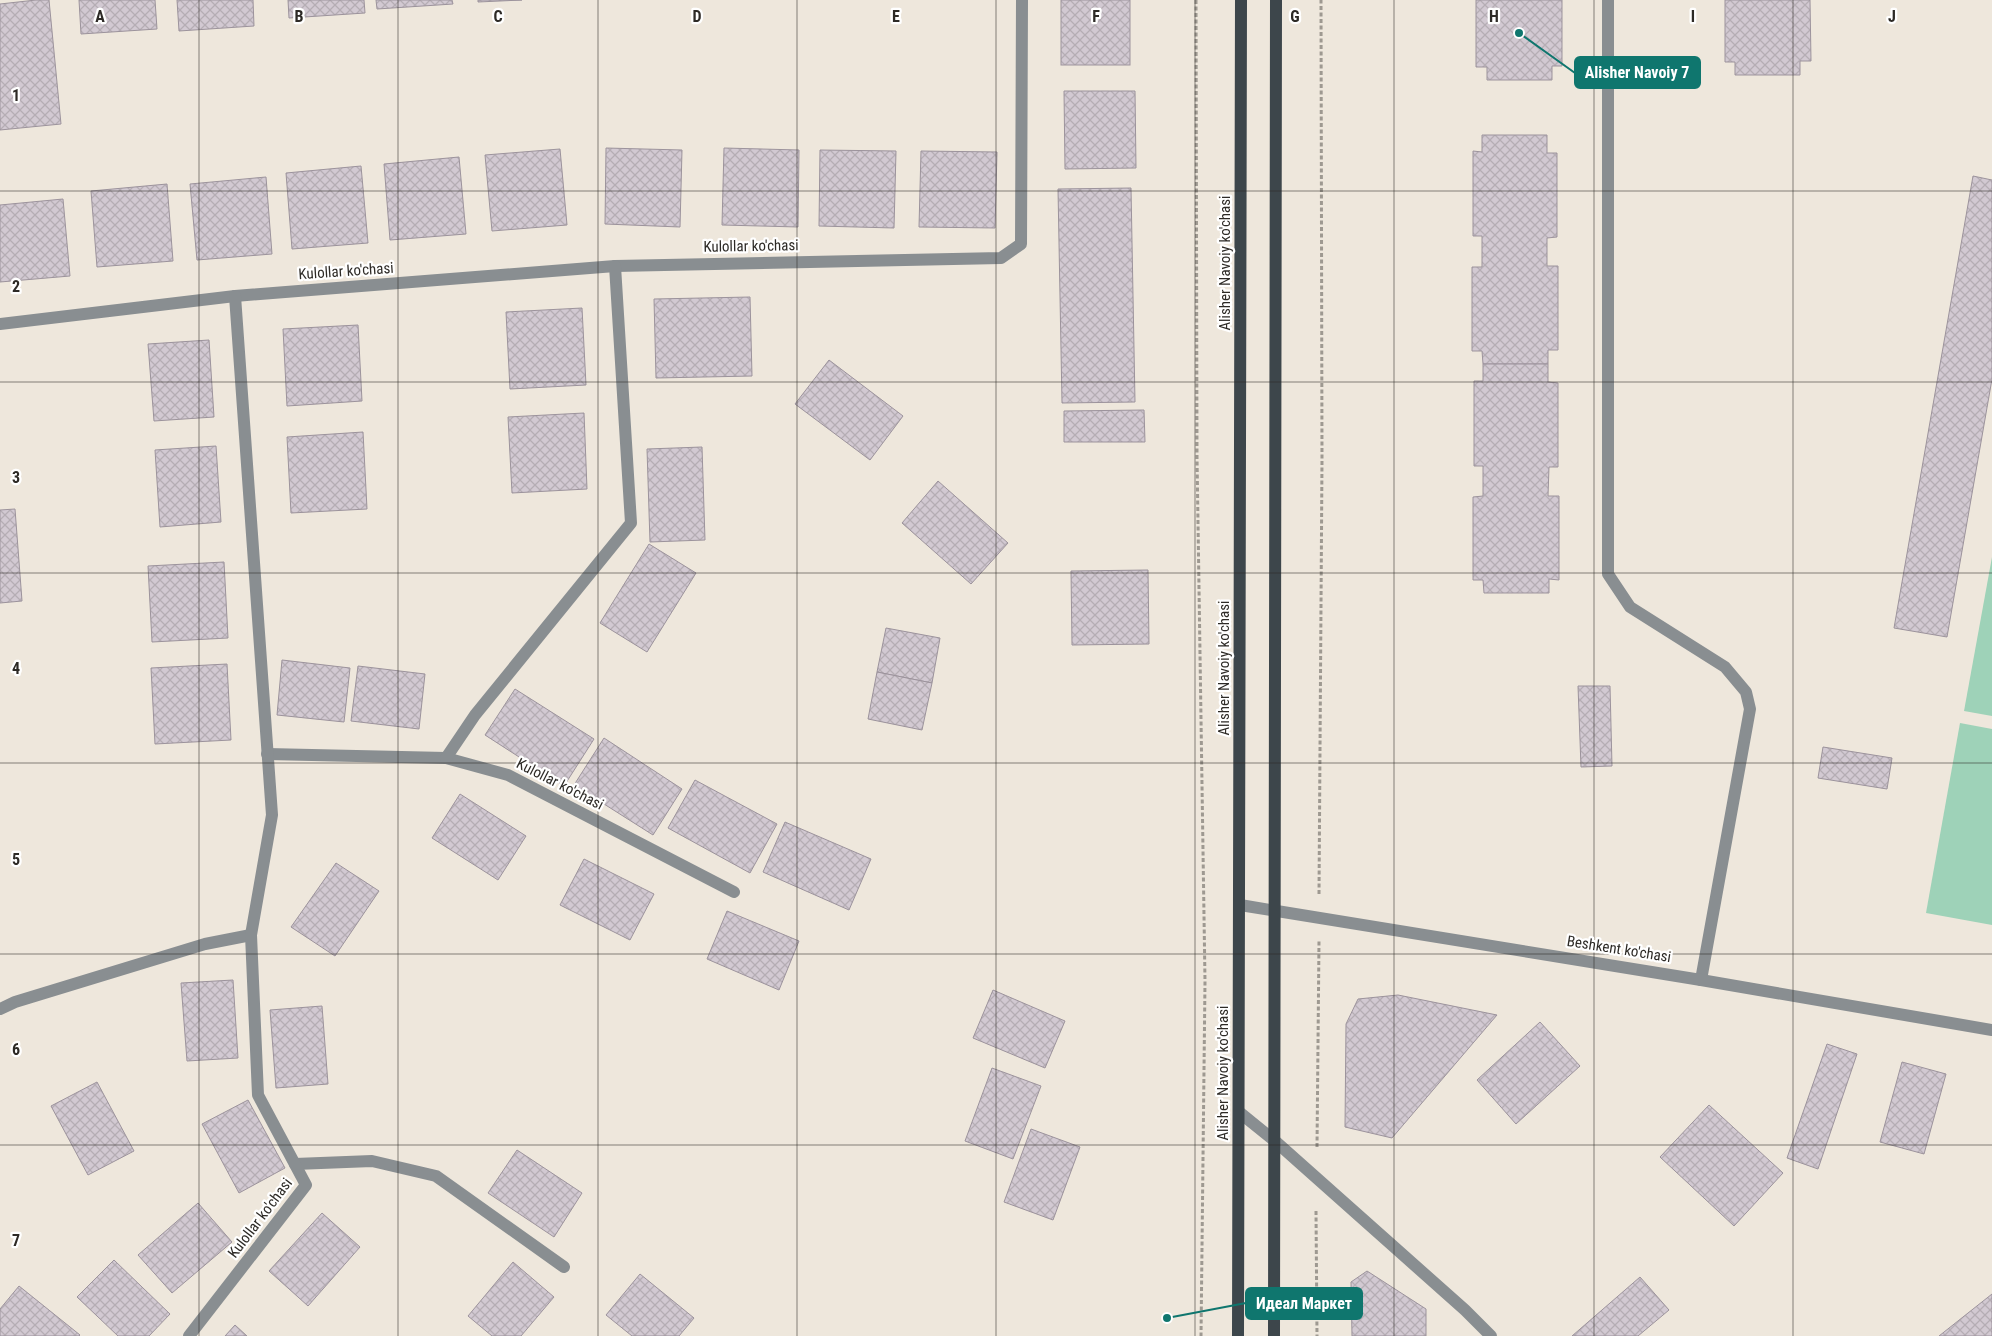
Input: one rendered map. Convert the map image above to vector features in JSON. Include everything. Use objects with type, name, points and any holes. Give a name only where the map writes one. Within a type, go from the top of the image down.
[{"type":"main road","name":"Alisher Navoiy ko'chasi","points":[[1238,1336],[1241,0]]},
{"type":"main road","points":[[1274,1336],[1276,0]]},
{"type":"street","name":"Kulollar ko'chasi","points":[[0,324],[235,296],[615,266],[1001,258],[1021,244],[1022,0]]},
{"type":"street","points":[[1608,0],[1608,574],[1630,607],[1725,667],[1746,692],[1750,709],[1702,980]]},
{"type":"street","points":[[446,758],[475,715],[631,524],[615,266]]},
{"type":"street","name":"Kulollar ko'chasi","points":[[189,1336],[306,1185],[258,1095],[251,935],[272,815],[235,296]]},
{"type":"street","name":"Kulollar ko'chasi","points":[[268,754],[446,758],[508,775],[734,892]]},
{"type":"street","name":"Beshkent ko'chasi","points":[[1240,905],[1702,980],[1992,1030]]},
{"type":"street","points":[[0,1009],[16,1002],[205,944],[251,935]]},
{"type":"street","points":[[1239,1112],[1275,1141],[1466,1310],[1491,1336]]},
{"type":"street","points":[[295,1164],[372,1161],[436,1176],[564,1267]]},
{"type":"path","points":[[1196,0],[1197,457],[1205,981],[1201,1336]]},
{"type":"path","points":[[1317,1336],[1316,1177],[1322,480],[1321,0]]},
{"type":"green space","points":[[1992,557],[1992,716],[1964,711]]},
{"type":"green space","points":[[1960,723],[1992,729],[1992,925],[1926,913]]},
{"type":"building","points":[[49,0],[61,124],[0,130],[0,4]]},
{"type":"building","points":[[79,0],[155,0],[157,29],[81,34]]},
{"type":"building","points":[[177,0],[253,0],[254,26],[179,31]]},
{"type":"building","points":[[288,0],[364,0],[365,13],[289,18]]},
{"type":"building","points":[[376,0],[452,0],[453,4],[377,9]]},
{"type":"building","points":[[478,0],[522,0],[478,2]]},
{"type":"building","points":[[1061,0],[1130,0],[1130,65],[1061,65]]},
{"type":"building","points":[[1476,0],[1562,0],[1562,66],[1552,66],[1552,80],[1487,80],[1487,67],[1476,67]]},
{"type":"building","points":[[1725,0],[1810,0],[1811,61],[1800,61],[1800,75],[1735,75],[1735,62],[1725,62]]},
{"type":"building","points":[[1064,91],[1135,91],[1136,168],[1065,169]]},
{"type":"building","points":[[1482,135],[1547,135],[1547,153],[1557,153],[1557,237],[1547,238],[1547,266],[1558,266],[1558,350],[1548,350],[1548,364],[1483,364],[1482,351],[1472,351],[1472,267],[1482,267],[1482,236],[1473,236],[1473,151],[1482,152]]},
{"type":"building","points":[[606,148],[682,150],[680,227],[605,224]]},
{"type":"building","points":[[724,148],[799,150],[798,227],[722,225]]},
{"type":"building","points":[[560,149],[567,225],[492,231],[485,155]]},
{"type":"building","points":[[820,150],[896,151],[894,228],[819,226]]},
{"type":"building","points":[[921,151],[997,152],[995,228],[919,227]]},
{"type":"building","points":[[459,157],[466,234],[390,240],[384,164]]},
{"type":"building","points":[[361,166],[368,243],[292,249],[286,173]]},
{"type":"building","points":[[1973,176],[1992,180],[1992,379],[1947,637],[1894,628]]},
{"type":"building","points":[[266,177],[272,254],[197,260],[190,184]]},
{"type":"building","points":[[167,184],[173,261],[97,267],[91,191]]},
{"type":"building","points":[[1131,188],[1135,402],[1062,403],[1058,189]]},
{"type":"building","points":[[63,199],[70,276],[0,282],[0,205]]},
{"type":"building","points":[[750,297],[752,376],[656,378],[654,299]]},
{"type":"building","points":[[582,308],[586,385],[510,389],[506,312]]},
{"type":"building","points":[[358,325],[362,401],[287,406],[283,329]]},
{"type":"building","points":[[209,340],[214,417],[154,421],[148,344]]},
{"type":"building","points":[[829,360],[903,416],[870,460],[795,404]]},
{"type":"building","points":[[1483,364],[1548,364],[1548,382],[1558,383],[1558,467],[1549,467],[1548,496],[1559,496],[1559,580],[1549,579],[1549,593],[1484,593],[1483,580],[1473,580],[1473,497],[1483,496],[1483,466],[1474,466],[1474,381],[1483,381]]},
{"type":"building","points":[[1144,410],[1145,442],[1064,442],[1064,411]]},
{"type":"building","points":[[584,413],[587,489],[512,493],[508,417]]},
{"type":"building","points":[[363,432],[367,509],[291,513],[287,437]]},
{"type":"building","points":[[216,446],[221,522],[160,527],[155,450]]},
{"type":"building","points":[[702,447],[705,540],[650,542],[647,449]]},
{"type":"building","points":[[938,481],[1008,543],[971,584],[902,523]]},
{"type":"building","points":[[15,509],[22,601],[0,603],[0,510]]},
{"type":"building","points":[[649,544],[696,573],[647,652],[600,623]]},
{"type":"building","points":[[224,562],[228,638],[152,642],[148,566]]},
{"type":"building","points":[[1148,570],[1149,644],[1072,645],[1071,571]]},
{"type":"building","points":[[886,628],[940,638],[932,683],[877,672]]},
{"type":"building","points":[[282,660],[350,668],[344,722],[277,715]]},
{"type":"building","points":[[227,664],[231,740],[155,744],[151,668]]},
{"type":"building","points":[[358,666],[425,674],[419,729],[351,721]]},
{"type":"building","points":[[877,672],[932,683],[922,730],[868,719]]},
{"type":"building","points":[[1578,686],[1610,686],[1612,766],[1581,767]]},
{"type":"building","points":[[515,689],[594,739],[564,786],[485,735]]},
{"type":"building","points":[[604,738],[682,789],[653,835],[574,785]]},
{"type":"building","points":[[1823,747],[1892,758],[1887,789],[1818,778]]},
{"type":"building","points":[[695,780],[777,824],[750,873],[668,828]]},
{"type":"building","points":[[460,794],[526,836],[498,880],[432,838]]},
{"type":"building","points":[[785,822],[871,859],[849,910],[763,872]]},
{"type":"building","points":[[584,859],[654,894],[630,940],[560,905]]},
{"type":"building","points":[[336,863],[379,891],[335,956],[291,927]]},
{"type":"building","points":[[727,911],[799,941],[779,990],[707,959]]},
{"type":"building","points":[[233,980],[238,1058],[187,1061],[181,983]]},
{"type":"building","points":[[993,990],[1065,1021],[1045,1068],[973,1038]]},
{"type":"building","points":[[1398,995],[1497,1015],[1392,1138],[1345,1127],[1346,1024],[1358,999]]},
{"type":"building","points":[[322,1006],[328,1084],[276,1088],[270,1010]]},
{"type":"building","points":[[1540,1022],[1580,1066],[1516,1124],[1477,1080]]},
{"type":"building","points":[[1827,1044],[1857,1054],[1818,1169],[1787,1158]]},
{"type":"building","points":[[1902,1062],[1946,1074],[1924,1154],[1880,1142]]},
{"type":"building","points":[[992,1068],[1041,1086],[1013,1159],[965,1141]]},
{"type":"building","points":[[97,1082],[134,1151],[88,1175],[51,1106]]},
{"type":"building","points":[[248,1100],[285,1168],[239,1193],[202,1124]]},
{"type":"building","points":[[1709,1105],[1783,1173],[1734,1226],[1660,1157]]},
{"type":"building","points":[[1031,1129],[1080,1147],[1053,1220],[1004,1202]]},
{"type":"building","points":[[517,1150],[582,1193],[554,1237],[488,1193]]},
{"type":"building","points":[[198,1203],[232,1242],[172,1293],[138,1255]]},
{"type":"building","points":[[322,1213],[360,1247],[308,1306],[269,1271]]},
{"type":"building","points":[[114,1260],[170,1314],[149,1336],[118,1336],[77,1297]]},
{"type":"building","points":[[513,1262],[554,1297],[521,1336],[492,1336],[468,1316]]},
{"type":"building","points":[[1367,1271],[1426,1309],[1426,1336],[1352,1336],[1351,1282]]},
{"type":"building","points":[[640,1274],[694,1318],[679,1336],[632,1336],[606,1315]]},
{"type":"building","points":[[1640,1277],[1669,1310],[1638,1336],[1572,1336]]},
{"type":"building","points":[[19,1286],[80,1335],[0,1336],[0,1309]]},
{"type":"building","points":[[1992,1294],[1992,1336],[1939,1336]]},
{"type":"building","points":[[235,1325],[247,1336],[225,1336]]},
{"type":"place","name":"Alisher Navoiy 7","points":[[1519,33]]},
{"type":"place","name":"Идеал Маркет","points":[[1167,1318]]}]
